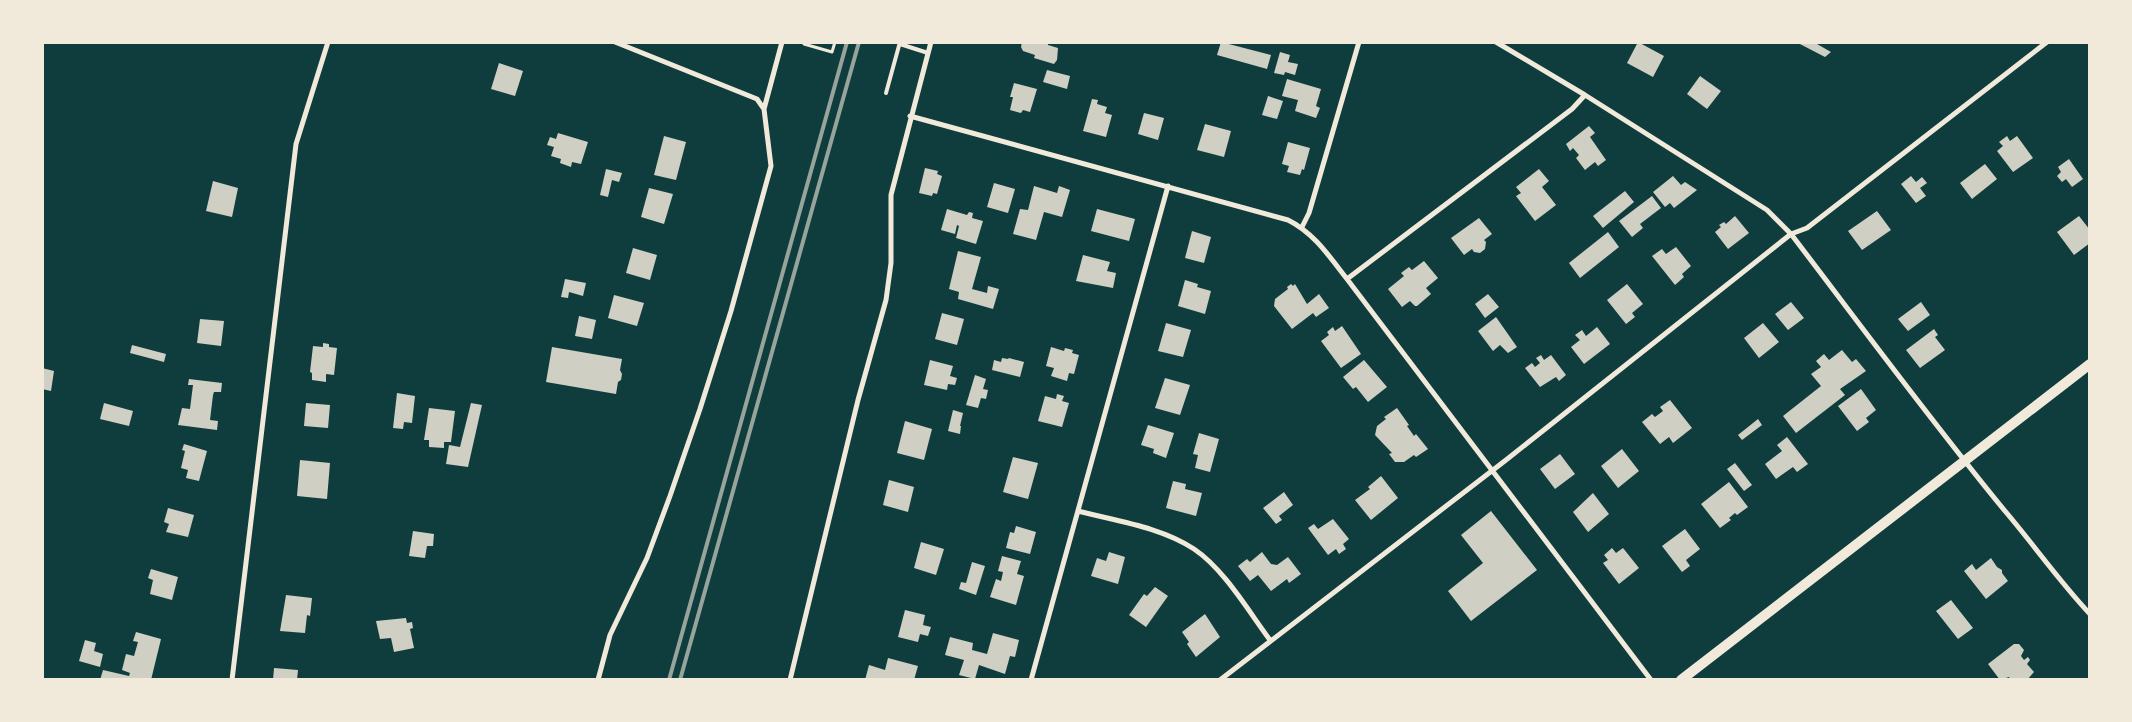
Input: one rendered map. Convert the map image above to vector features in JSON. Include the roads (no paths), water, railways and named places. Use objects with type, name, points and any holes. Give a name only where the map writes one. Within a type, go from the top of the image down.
[{"type":"main road","points":[[1681,680],[2090,364]]},
{"type":"street","points":[[232,680],[296,144],[328,42]]},
{"type":"street","points":[[615,42],[757,99],[764,109]]},
{"type":"street","points":[[598,680],[610,635],[647,558],[660,522],[700,409],[731,311],[771,166],[764,109],[782,42]]},
{"type":"street","points":[[790,679],[858,400],[886,300],[891,263],[891,194],[931,42]]},
{"type":"street","points":[[1302,227],[1309,213],[1360,42]]},
{"type":"street","points":[[1496,42],[1767,210],[1792,234],[1964,461],[2064,587],[2090,614]]},
{"type":"street","points":[[1220,680],[1492,471],[1792,234],[1807,228],[2047,42]]},
{"type":"street","points":[[1347,279],[1572,109],[1585,96]]},
{"type":"street","points":[[910,116],[1168,186],[1288,220],[1302,227],[1315,239],[1347,279],[1651,680]]},
{"type":"street","points":[[1031,680],[1168,186]]},
{"type":"street","points":[[1078,511],[1168,536],[1195,550],[1220,573],[1270,640]]},
{"type":"lane","points":[[886,93],[900,43],[928,53]]},
{"type":"railway","points":[[669,680],[847,42]]},
{"type":"railway","points":[[680,680],[859,42]]}]
